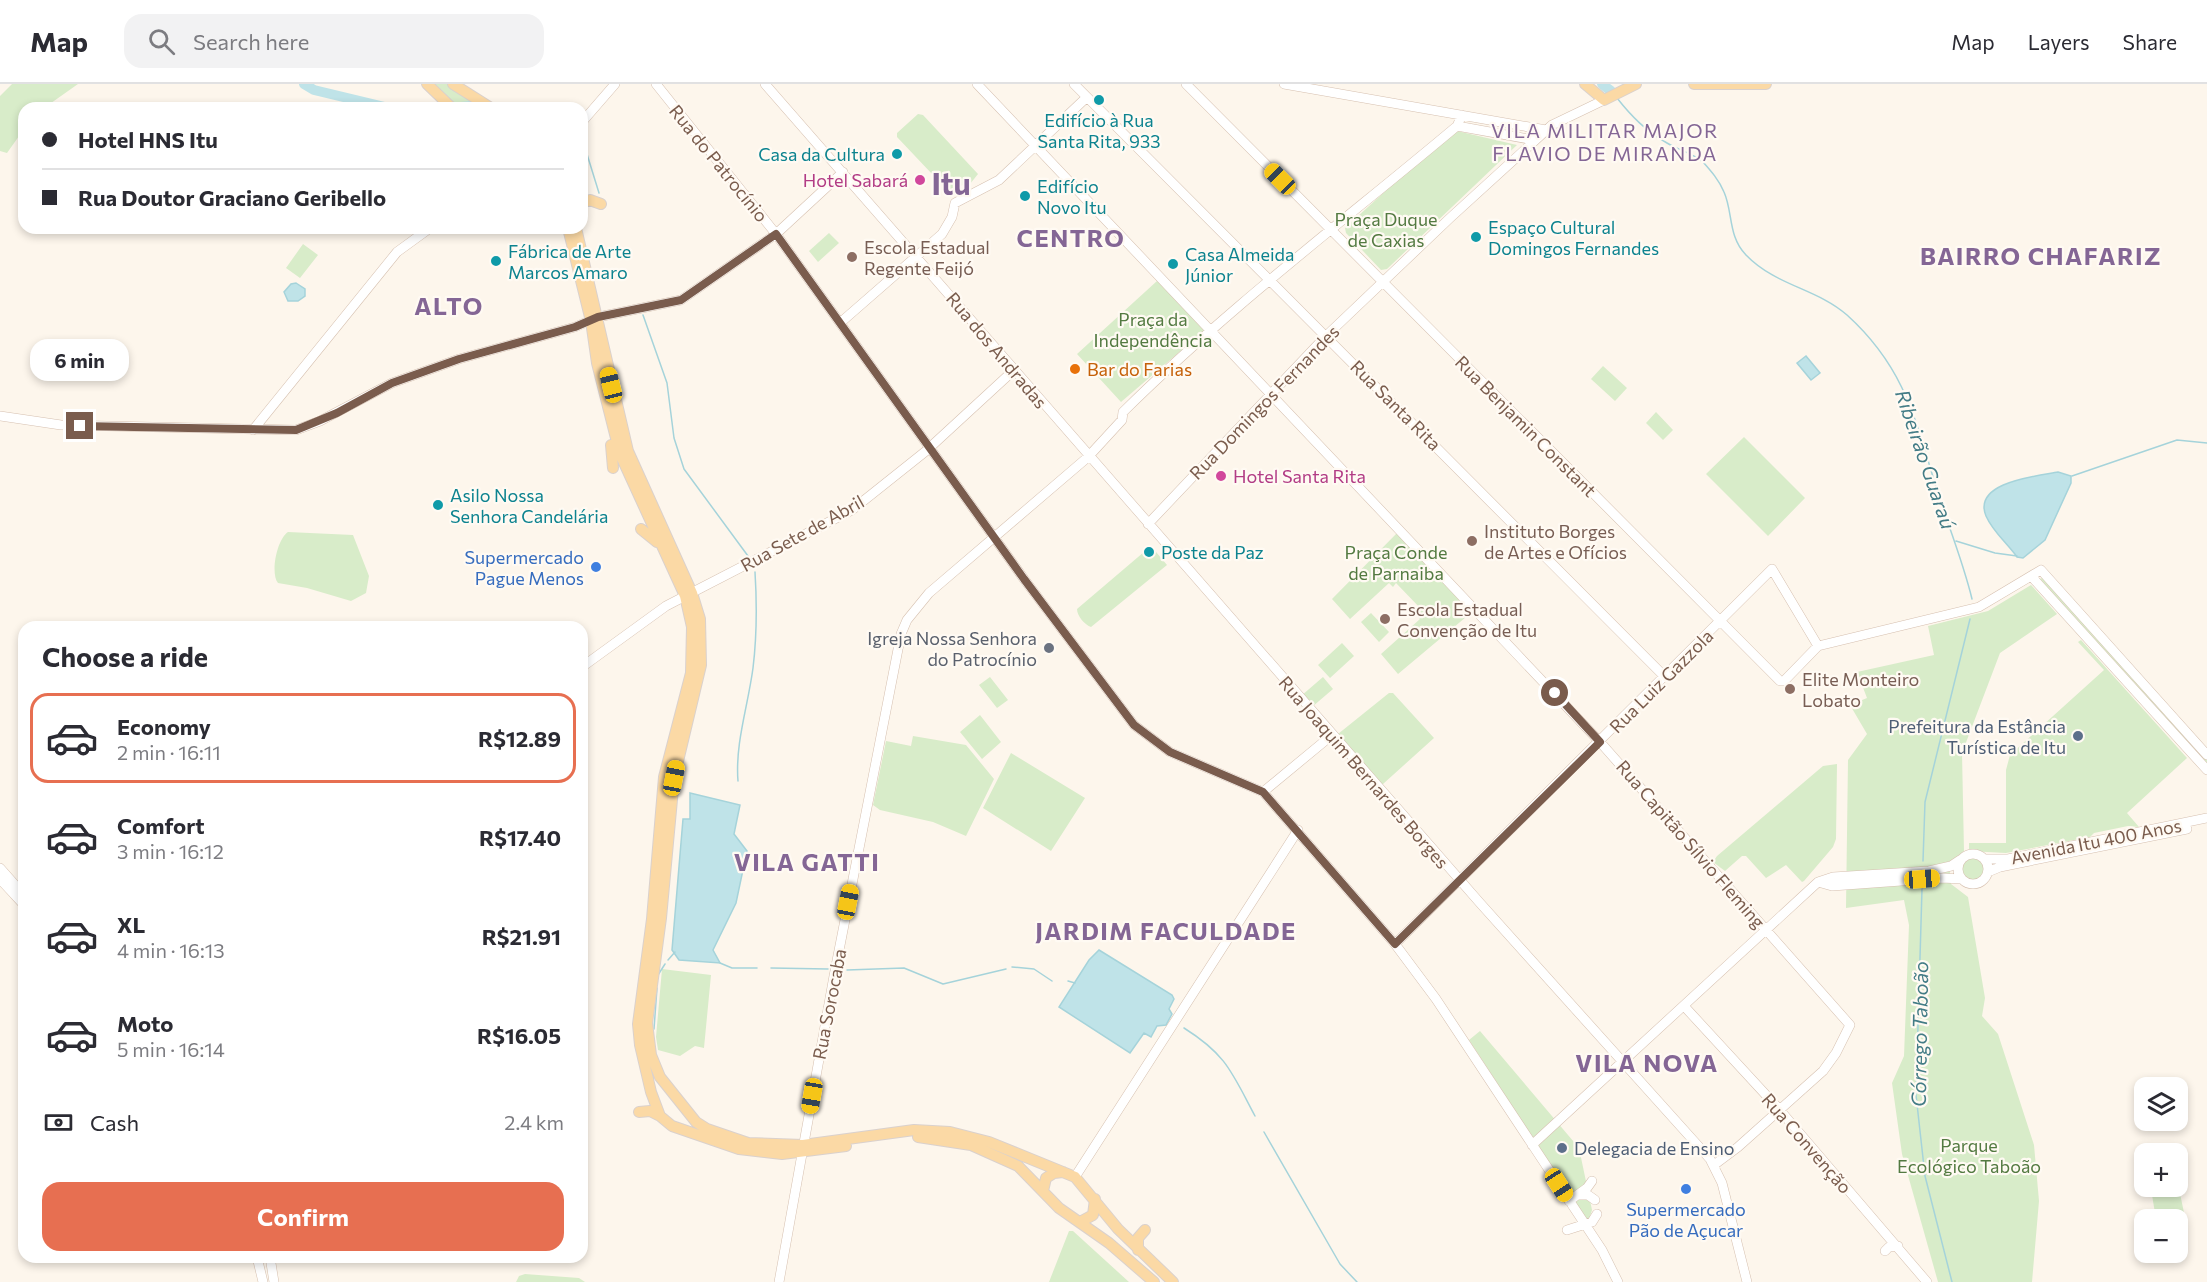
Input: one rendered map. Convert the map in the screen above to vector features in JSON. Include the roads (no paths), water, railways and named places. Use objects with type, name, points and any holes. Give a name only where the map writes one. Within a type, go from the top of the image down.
[{"type":"main road","points":[[427,84],[446,102]]},
{"type":"main road","points":[[453,84],[482,102]]},
{"type":"main road","points":[[1586,84],[1623,89]]},
{"type":"main road","points":[[1694,84],[1766,84]]},
{"type":"main road","points":[[588,200],[602,204]]},
{"type":"main road","points":[[570,234],[595,319],[597,363],[623,465],[660,544],[689,594],[692,627],[691,673],[664,777],[652,919],[638,1024],[648,1080],[648,1099],[660,1116],[678,1131],[739,1149],[769,1154],[899,1131],[934,1130],[989,1142],[1075,1177],[1093,1195],[1118,1229],[1173,1282]]},
{"type":"main road","points":[[577,234],[605,363],[631,461],[700,619],[701,665],[674,778],[661,918],[647,1023],[648,1045],[654,1067],[676,1100],[696,1122],[738,1140],[802,1149],[907,1138],[940,1138],[971,1145],[1009,1160],[1026,1172],[1059,1208],[1109,1243],[1154,1282]]},
{"type":"main road","points":[[611,418],[609,438],[613,468]]},
{"type":"main road","points":[[641,529],[660,544]]},
{"type":"main road","points":[[648,1099],[667,1097],[676,1100]]},
{"type":"main road","points":[[639,1112],[650,1112],[660,1116]]},
{"type":"main road","points":[[1043,1191],[1046,1178],[1054,1173],[1063,1172]]},
{"type":"main road","points":[[1080,1222],[1093,1215],[1096,1205],[1093,1195]]},
{"type":"main road","points":[[1138,1250],[1138,1238],[1145,1230]]},
{"type":"street","points":[[588,115],[615,84]]},
{"type":"street","name":"Rua do Patrocínio","points":[[656,84],[776,234],[1055,621],[1134,725],[1149,739],[1170,752],[1263,792]]},
{"type":"street","name":"Rua dos Andradas","points":[[765,84],[1157,534]]},
{"type":"street","points":[[977,84],[1272,394]]},
{"type":"street","name":"Rua Santa Rita","points":[[1074,84],[1665,677]]},
{"type":"street","points":[[1186,84],[1383,282],[1546,130],[1623,89]]},
{"type":"street","points":[[1284,84],[1546,130]]},
{"type":"street","points":[[840,323],[942,234],[952,217],[955,203],[989,183],[999,180],[1088,97]]},
{"type":"street","points":[[1212,330],[1457,126],[1462,115]]},
{"type":"street","points":[[1457,126],[1534,140]]},
{"type":"street","points":[[0,416],[61,425],[296,430],[320,421],[398,381],[459,359],[595,319],[681,300],[776,234],[843,172]]},
{"type":"street","points":[[254,430],[397,252],[422,234]]},
{"type":"street","name":"Rua Domingos Fernandes","points":[[1148,524],[1326,336],[1383,282]]},
{"type":"street","name":"Rua Benjamin Constant","points":[[1383,282],[1782,681],[1818,646]]},
{"type":"street","name":"Rua Sorocaba","points":[[779,1282],[802,1149],[901,634],[908,620],[929,593],[1088,457],[1122,420],[1123,412],[1212,330]]},
{"type":"street","name":"Rua Sete de Abril","points":[[588,663],[666,606],[852,510],[931,447],[1014,370]]},
{"type":"street","name":"Rua Capitão Sílvio Fleming","points":[[1272,394],[1600,742],[1850,1025],[1828,1065],[1778,1108]]},
{"type":"street","name":"Rua Joaquim Bernardes Borges","points":[[1157,534],[1460,881],[1684,1128],[1714,1165],[1722,1183],[1747,1282]]},
{"type":"street","name":"Rua Luiz Gazzola","points":[[1395,944],[1772,569],[1818,646]]},
{"type":"street","points":[[1818,646],[1979,607],[2041,570],[2207,754]]},
{"type":"street","points":[[2031,576],[2207,770]]},
{"type":"street","points":[[1332,735],[1263,792],[1395,944],[1462,1039],[1602,1250],[1618,1282]]},
{"type":"street","name":"Avenida Itu 400 Anos","points":[[1985,859],[2008,859],[2207,818]]},
{"type":"street","name":"Avenida Itu 400 Anos","points":[[1988,872],[2000,867],[2207,825]]},
{"type":"street","points":[[1075,1177],[1298,830]]},
{"type":"street","points":[[1532,1145],[1818,882],[1833,877],[1938,869],[1971,854],[1985,859],[1988,872],[1977,883],[1962,879],[1942,878],[1832,886],[1818,882]]},
{"type":"street","points":[[1960,860],[1958,870],[1962,879]]},
{"type":"street","points":[[0,868],[18,888]]},
{"type":"street","points":[[0,879],[18,898]]},
{"type":"street","name":"Rua Convenção","points":[[1684,1006],[1778,1108],[1927,1282]]},
{"type":"street","points":[[1714,1165],[1738,1147],[1778,1108]]},
{"type":"street","points":[[1569,1201],[1579,1195],[1592,1181]]},
{"type":"street","points":[[1579,1195],[1588,1195],[1595,1200]]},
{"type":"street","points":[[1567,1230],[1592,1222],[1597,1215]]},
{"type":"street","points":[[1885,1251],[1889,1247],[1898,1246]]},
{"type":"street","points":[[258,1263],[263,1282]]},
{"type":"street","points":[[271,1263],[274,1282]]},
{"type":"water","points":[[296,283],[305,289],[305,296],[298,301],[288,301],[284,292],[291,284]]},
{"type":"water","points":[[1806,356],[1820,373],[1811,380],[1797,363]]},
{"type":"water","points":[[2058,472],[2071,476],[2071,483],[2045,540],[2023,558],[2017,557],[1986,516],[1984,505],[1988,495],[2009,483]]},
{"type":"water","points":[[690,793],[740,805],[734,834],[747,851],[736,903],[713,950],[720,963],[679,960],[672,950],[683,819],[690,819]]},
{"type":"water","points":[[1099,950],[1172,995],[1174,999],[1169,1009],[1172,1014],[1166,1025],[1157,1026],[1151,1037],[1144,1033],[1130,1053],[1059,1007],[1089,960]]},
{"type":"waterway","points":[[304,84],[314,90],[364,102]]},
{"type":"waterway","name":"Ribeirão Guaraú","points":[[1602,84],[1611,91]]},
{"type":"waterway","name":"Ribeirão Guaraú","points":[[1617,98],[1646,128],[1659,138],[1699,159],[1712,172],[1727,200],[1736,240],[1746,255],[1770,274],[1835,306],[1868,336],[1884,357],[1898,379],[1917,425],[1972,599]]},
{"type":"waterway","points":[[588,157],[599,193]]},
{"type":"waterway","points":[[643,315],[667,383],[674,438],[684,469],[748,556]]},
{"type":"waterway","points":[[2072,476],[2177,440],[2207,443]]},
{"type":"waterway","points":[[1956,541],[1995,553],[2017,556]]},
{"type":"waterway","points":[[738,781],[738,753],[754,656],[755,572]]},
{"type":"waterway","name":"Córrego Taboão","points":[[1923,861],[1925,802],[1970,619]]},
{"type":"waterway","name":"Córrego Taboão","points":[[1922,889],[1916,1095],[1925,1176],[1952,1282]]},
{"type":"waterway","points":[[668,960],[675,952]]},
{"type":"waterway","points":[[720,963],[732,968],[757,968]]},
{"type":"waterway","points":[[658,975],[665,964]]},
{"type":"waterway","points":[[1012,967],[1034,969],[1052,981]]},
{"type":"waterway","points":[[771,968],[828,969]]},
{"type":"waterway","points":[[847,970],[904,968],[943,984],[1006,969]]},
{"type":"waterway","points":[[1068,981],[1075,983]]},
{"type":"waterway","points":[[654,1029],[657,988]]},
{"type":"waterway","points":[[1184,1028],[1219,1056],[1234,1076],[1255,1116]]},
{"type":"waterway","points":[[1264,1132],[1340,1264],[1357,1282]]},
{"type":"place","name":"Edifício à Rua Santa Rita, 933","points":[[1099,100]]},
{"type":"place","name":"Casa da Cultura","points":[[897,154]]},
{"type":"place","name":"Hotel Sabará","points":[[920,180]]},
{"type":"place","name":"Edifício Novo Itu","points":[[1025,196]]},
{"type":"place","name":"Espaço Cultural Domingos Fernandes","points":[[1476,237]]},
{"type":"place","name":"Escola Estadual Regente Feijó","points":[[852,257]]},
{"type":"place","name":"Fábrica de Arte Marcos Amaro","points":[[496,261]]},
{"type":"place","name":"Casa Almeida Júnior","points":[[1173,264]]},
{"type":"place","name":"Bar do Farias","points":[[1075,369]]},
{"type":"place","name":"Hotel Santa Rita","points":[[1221,476]]},
{"type":"place","name":"Asilo Nossa Senhora Candelária","points":[[438,505]]},
{"type":"place","name":"Instituto Borges de Artes e Ofícios","points":[[1472,541]]},
{"type":"place","name":"Poste da Paz","points":[[1149,552]]},
{"type":"place","name":"Supermercado Pague Menos","points":[[596,567]]},
{"type":"place","name":"Escola Estadual Convenção de Itu","points":[[1385,619]]},
{"type":"place","name":"Igreja Nossa Senhora do Patrocínio","points":[[1049,648]]},
{"type":"place","name":"Elite Monteiro Lobato","points":[[1790,689]]},
{"type":"place","name":"Prefeitura da Estância Turística de Itu","points":[[2078,736]]},
{"type":"place","name":"Delegacia de Ensino","points":[[1562,1148]]},
{"type":"place","name":"Supermercado Pão de Açucar","points":[[1686,1189]]},
{"type":"district","name":"VILA MILITAR MAJOR FLAVIO DE MIRANDA","points":[[1605,142]]},
{"type":"district","name":"Itu","points":[[951,182]]},
{"type":"district","name":"CENTRO","points":[[1071,237]]},
{"type":"district","name":"BAIRRO CHAFARIZ","points":[[2041,255]]},
{"type":"district","name":"ALTO","points":[[449,305]]},
{"type":"district","name":"VILA GATTI","points":[[807,861]]},
{"type":"district","name":"JARDIM FACULDADE","points":[[1166,930]]},
{"type":"district","name":"VILA NOVA","points":[[1647,1062]]},
{"type":"park label","name":"Praça Duque de Caxias","points":[[1386,229]]},
{"type":"park label","name":"Praça da Independência","points":[[1153,329]]},
{"type":"park label","name":"Praça Conde de Parnaiba","points":[[1396,562]]},
{"type":"park label","name":"Parque Ecológico Taboão","points":[[1969,1155]]}]
